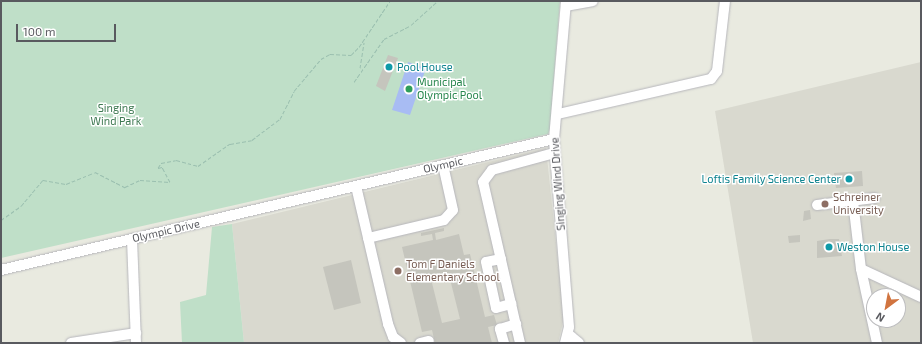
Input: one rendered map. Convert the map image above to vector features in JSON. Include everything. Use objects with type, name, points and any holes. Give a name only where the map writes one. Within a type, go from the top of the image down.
[{"type":"street","points":[[566,4],[594,1]]},
{"type":"street","points":[[558,114],[711,79],[717,71],[725,1]]},
{"type":"street","name":"Singing Wind Drive","points":[[566,4],[558,114],[554,139],[566,338]]},
{"type":"street","name":"Olympic","points":[[332,191],[554,139]]},
{"type":"street","points":[[520,343],[483,182],[492,170],[554,153]]},
{"type":"street","points":[[368,238],[444,220],[453,210],[443,165]]},
{"type":"street","points":[[356,186],[388,324],[392,337],[401,343]]},
{"type":"street","name":"Olympic Drive","points":[[1,270],[332,191]]},
{"type":"street","points":[[817,205],[875,198]]},
{"type":"street","points":[[853,201],[861,269],[877,343]]},
{"type":"street","points":[[71,343],[136,338],[132,239]]},
{"type":"street","points":[[501,259],[486,262],[494,300],[496,308],[511,304]]},
{"type":"street","points":[[861,269],[921,297]]},
{"type":"street","points":[[504,343],[500,329],[516,324]]},
{"type":"street","points":[[566,338],[579,343]]},
{"type":"path","points":[[1,220],[22,206],[43,180],[66,184],[95,172],[126,187],[140,180],[170,182],[162,167],[158,168],[161,163],[176,160],[198,166],[230,144],[252,140],[280,119],[294,91],[320,59],[330,54],[351,54],[364,42],[390,1]]},
{"type":"path","points":[[354,82],[360,69],[384,38],[411,25],[438,1]]},
{"type":"path","points":[[360,69],[364,42]]},
{"type":"shaded area","name":"Schreiner University","points":[[921,62],[921,343],[753,343],[715,111]]},
{"type":"shaded area","name":"Tom F Daniels Elementary School","points":[[546,148],[564,318],[558,343],[244,343],[232,224]]},
{"type":"green space","name":"Singing Wind Park","points":[[1,1],[560,1],[550,130],[548,134],[1,258]]},
{"type":"green space","points":[[232,224],[244,343],[182,343],[180,302],[206,295],[212,227]]},
{"type":"water","name":"Municipal Olympic Pool","points":[[408,62],[426,68],[410,115],[392,110]]},
{"type":"building","name":"Pool House","points":[[388,55],[398,58],[385,91],[376,86]]},
{"type":"building","name":"Loftis Family Science Center","points":[[862,171],[863,186],[836,188],[834,173]]},
{"type":"building","points":[[810,210],[811,219],[803,221],[804,211]]},
{"type":"building","points":[[444,228],[444,231],[435,233],[436,240],[459,234],[464,255],[470,254],[485,317],[494,315],[497,325],[488,327],[492,343],[435,343],[432,330],[422,332],[402,247],[433,240],[432,234],[421,236],[421,233]],"holes":[[[449,275],[460,319],[442,323],[431,279]]]},
{"type":"building","points":[[800,235],[800,242],[789,243],[788,236]]},
{"type":"building","name":"Weston House","points":[[839,239],[842,256],[817,258],[817,241]]},
{"type":"building","points":[[351,260],[361,303],[334,310],[323,267]]},
{"type":"place","name":"Pool House","points":[[389,67]]},
{"type":"place","name":"Municipal Olympic Pool","points":[[409,89]]},
{"type":"place","name":"Loftis Family Science Center","points":[[849,179]]},
{"type":"place","name":"Schreiner University","points":[[825,204]]},
{"type":"place","name":"Weston House","points":[[829,247]]},
{"type":"place","name":"Tom F Daniels Elementary School","points":[[398,271]]}]
